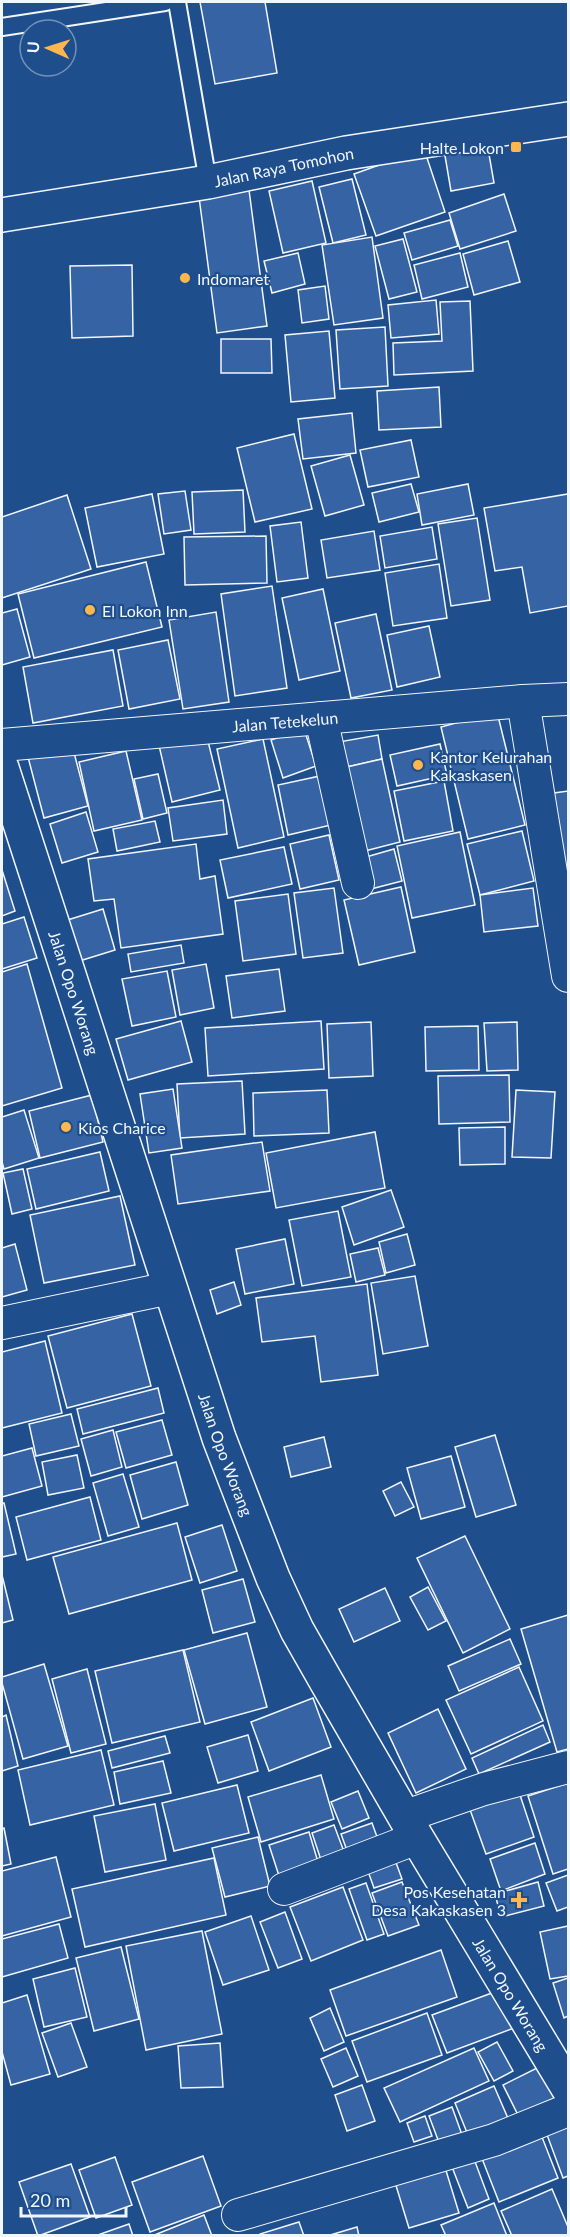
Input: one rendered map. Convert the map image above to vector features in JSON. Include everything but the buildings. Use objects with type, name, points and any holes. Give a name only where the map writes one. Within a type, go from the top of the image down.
[{"type":"main road","name":"Jalan Raya Tomohon","points":[[2,215],[208,182],[346,153],[568,119]]},
{"type":"main road","name":"Jalan Opo Worang","points":[[2,768],[219,1438],[273,1578],[297,1630],[411,1827],[568,2088]]},
{"type":"street","name":"Jalan Tetekelun","points":[[2,745],[568,699]]},
{"type":"street","points":[[524,701],[568,976]]},
{"type":"street","points":[[321,718],[358,883]]},
{"type":"street","points":[[2,1323],[170,1288]]},
{"type":"street","points":[[284,1889],[484,1789],[568,1767]]},
{"type":"street","points":[[238,2215],[494,2140],[568,2110]]},
{"type":"lane","points":[[2,27],[165,2]]},
{"type":"lane","points":[[177,2],[208,182]]},
{"type":"place","name":"Halte Lokon","points":[[516,147]]},
{"type":"place","name":"Indomaret","points":[[185,278]]},
{"type":"place","name":"El Lokon Inn","points":[[90,610]]},
{"type":"place","name":"Kantor Kelurahan Kakaskasen","points":[[418,765]]},
{"type":"place","name":"Kios Charice","points":[[66,1127]]},
{"type":"place","name":"Pos Kesehatan Desa Kakaskasen 3","points":[[519,1900]]}]
